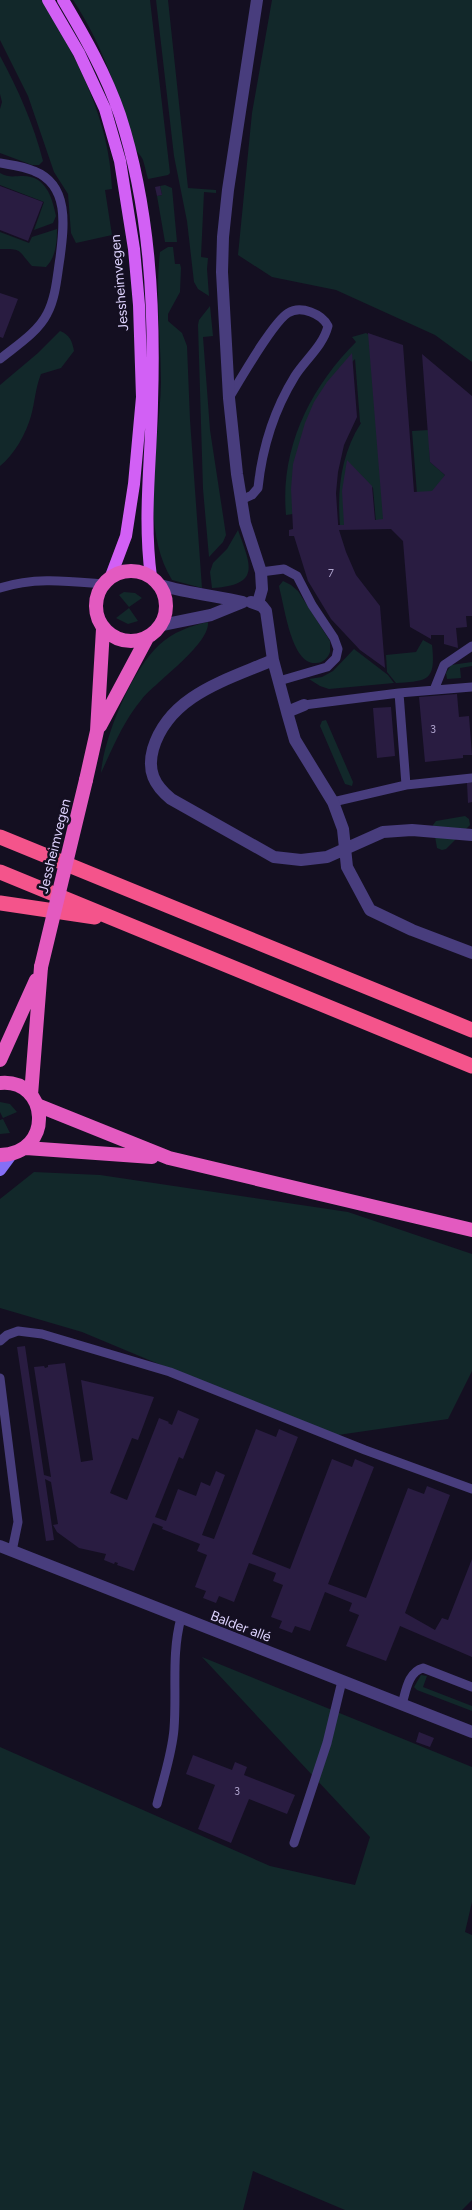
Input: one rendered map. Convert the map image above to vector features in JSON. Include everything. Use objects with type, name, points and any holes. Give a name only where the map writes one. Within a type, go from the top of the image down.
[{"type":"highway","points":[[131,570],[142,572],[156,581],[166,598],[166,612],[162,625],[147,638],[136,642],[112,637],[98,620],[95,607],[97,595],[107,580],[120,572],[131,570]]},
{"type":"highway","name":"Jessheimvegen","points":[[0,1060],[41,967],[97,731],[104,629]]},
{"type":"highway","name":"Jessheimvegen","points":[[97,731],[147,638]]},
{"type":"highway","points":[[0,837],[472,1030]]},
{"type":"highway","points":[[0,872],[472,1066]]},
{"type":"highway","points":[[0,903],[124,922]]},
{"type":"highway","name":"Jessheimvegen","points":[[26,1148],[34,1139],[40,1117],[34,1100],[41,967]]},
{"type":"highway","points":[[0,1083],[14,1084],[34,1100],[169,1158]]},
{"type":"highway","points":[[6,1155],[26,1148],[169,1158],[472,1230]]},
{"type":"main road","name":"Jessheimvegen","points":[[48,0],[79,53],[105,109],[120,161],[134,249],[139,305],[142,397],[134,484],[126,536],[107,580]]},
{"type":"main road","points":[[63,0],[97,60],[119,114],[133,162],[145,225],[153,309],[152,405],[146,506],[148,550],[156,581]]},
{"type":"main road","points":[[0,1170],[6,1155]]},
{"type":"street","points":[[257,0],[223,236],[222,272],[229,398],[245,523],[261,572],[262,589],[258,603]]},
{"type":"street","points":[[156,581],[185,592],[258,603],[266,611],[273,660],[295,740],[333,802],[342,829],[347,867],[370,910],[412,930],[472,953]]},
{"type":"street","points":[[162,625],[212,615],[243,602]]},
{"type":"street","points":[[273,660],[196,694],[173,712],[154,746],[150,760],[154,780],[159,789],[170,799],[274,857],[300,860],[327,856],[383,832],[412,830],[472,835]]},
{"type":"street","points":[[287,712],[304,705]]},
{"type":"street","name":"Balder allé","points":[[0,1546],[472,1732]]},
{"type":"lane","points":[[0,163],[26,168],[48,179],[60,197],[64,225],[54,292],[47,315],[37,327],[0,359]]},
{"type":"lane","points":[[229,398],[266,340],[289,312],[300,310],[313,312],[325,319],[328,326],[325,337],[295,376],[273,422],[259,474],[258,488],[252,495],[241,500]]},
{"type":"lane","points":[[261,572],[284,568],[297,576],[312,605],[334,638],[338,649],[336,658],[327,666],[279,681]]},
{"type":"lane","points":[[0,588],[15,583],[44,580],[107,580]]},
{"type":"lane","points":[[434,690],[444,665],[472,646]]},
{"type":"lane","points":[[304,705],[399,693],[472,687]]},
{"type":"lane","points":[[399,693],[406,785]]},
{"type":"lane","points":[[333,802],[406,785],[472,778]]},
{"type":"lane","points":[[0,1341],[18,1330],[42,1334],[170,1372],[365,1450],[472,1488]]},
{"type":"lane","points":[[0,1378],[18,1522],[12,1551]]},
{"type":"lane","points":[[157,1804],[174,1730],[174,1671],[177,1635],[181,1618]]},
{"type":"lane","points":[[402,1704],[411,1676],[416,1670],[423,1668],[472,1687]]},
{"type":"lane","points":[[294,1842],[328,1743],[342,1681]]},
{"type":"green space","points":[[0,0],[42,0],[79,67],[98,114],[110,163],[112,189],[105,190],[112,235],[76,243],[71,233],[68,194],[54,172],[28,96],[0,40]]},
{"type":"green space","points":[[73,0],[150,0],[170,173],[168,175],[148,179],[143,160],[135,148],[102,53]]},
{"type":"green space","points":[[156,0],[168,0],[188,188],[216,190],[216,193],[204,192],[201,257],[208,258],[209,296],[198,289],[194,282],[187,221],[174,156]]},
{"type":"green space","points":[[272,0],[472,0],[472,362],[435,335],[336,290],[272,277],[238,255],[252,113]]},
{"type":"green space","points":[[0,56],[19,94],[35,134],[43,161],[39,165],[32,165],[0,153],[0,109],[2,102],[0,94]]},
{"type":"green space","points":[[0,173],[9,176],[31,177],[42,184],[50,195],[56,216],[53,223],[34,230],[44,202],[0,185]]},
{"type":"green space","points":[[165,185],[172,188],[177,242],[165,242],[157,196],[162,195],[160,186]]},
{"type":"green space","points":[[57,229],[54,254],[46,267],[32,266],[17,250],[0,249],[0,232],[29,243],[32,237]]},
{"type":"green space","points":[[168,247],[173,247],[175,264],[180,264],[181,268],[180,292],[168,314],[168,321],[182,333],[187,346],[190,420],[202,588],[172,580],[162,558],[156,534],[153,509],[153,483],[161,382],[158,301],[159,268],[160,252]]},
{"type":"green space","points":[[210,306],[213,336],[203,337],[210,430],[226,535],[223,542],[209,557],[203,489],[198,325],[199,320]]},
{"type":"green space","points":[[60,331],[70,339],[74,351],[61,368],[41,374],[26,430],[15,450],[0,466],[0,385],[38,353]]},
{"type":"green space","points":[[366,333],[371,336],[385,522],[376,522],[373,488],[348,462],[345,525],[340,525],[339,499],[342,472],[349,447],[361,423],[355,359],[345,369],[293,514],[286,515],[285,490],[288,466],[293,443],[302,421],[312,399],[325,379],[356,342],[352,337]]},
{"type":"green space","points":[[429,430],[430,462],[445,475],[433,493],[417,494],[412,431]]},
{"type":"green space","points":[[238,530],[248,563],[248,571],[245,578],[239,583],[212,588],[210,572],[213,563],[227,549]]},
{"type":"green space","points":[[283,581],[298,591],[330,641],[330,652],[325,660],[321,662],[308,661],[295,646],[287,622],[279,586]]},
{"type":"green space","points":[[124,592],[135,593],[142,598],[129,607],[119,595]]},
{"type":"green space","points":[[129,608],[138,621],[128,624],[116,618]]},
{"type":"green space","points":[[208,622],[201,641],[149,691],[136,707],[119,734],[101,773],[103,758],[121,704],[139,670],[164,640],[188,628]]},
{"type":"green space","points":[[423,640],[432,645],[433,666],[428,677],[423,680],[396,683],[387,672],[386,655],[416,652]]},
{"type":"green space","points":[[354,649],[388,675],[394,683],[329,689],[309,679],[322,677],[333,671]]},
{"type":"green space","points":[[472,662],[472,666],[460,668],[461,678],[447,679],[446,673],[451,665]]},
{"type":"green space","points":[[326,720],[353,782],[352,786],[345,784],[320,726],[322,721]]},
{"type":"green space","points":[[465,816],[469,819],[470,825],[446,849],[437,848],[433,825],[436,821]]},
{"type":"green space","points":[[0,1102],[10,1104],[17,1112],[3,1118],[0,1112]]},
{"type":"green space","points":[[3,1119],[10,1133],[0,1134],[0,1120]]},
{"type":"green space","points":[[34,1172],[100,1175],[348,1212],[472,1254],[472,1371],[448,1419],[331,1436],[82,1332],[0,1308],[0,1199]]},
{"type":"green space","points":[[202,1657],[472,1767],[472,1902],[465,1932],[472,1935],[472,2200],[462,2210],[345,2210],[253,2171],[243,2210],[0,2210],[0,1747],[270,1866],[355,1885],[370,1837]]},
{"type":"green space","points":[[421,1675],[427,1676],[423,1687],[472,1706],[472,1711],[417,1690],[414,1687]]},
{"type":"building","points":[[0,186],[43,202],[28,241],[0,230]]},
{"type":"building","points":[[160,186],[162,195],[157,196],[155,187]]},
{"type":"building","points":[[116,252],[118,261],[113,262],[112,253]]},
{"type":"building","points":[[0,293],[18,299],[3,338],[0,337]]},
{"type":"building","points":[[368,333],[403,345],[414,492],[432,491],[445,475],[430,462],[422,354],[472,396],[472,616],[466,616],[467,627],[456,628],[458,648],[444,644],[444,635],[431,635],[431,639],[410,627],[403,541],[391,529],[339,530],[356,575],[380,606],[385,668],[360,650],[331,619],[308,581],[294,536],[289,536],[289,530],[293,529],[291,489],[293,464],[305,423],[314,402],[327,382],[352,353],[357,417],[344,445],[338,472],[336,493],[338,525],[344,525],[342,491],[347,460],[372,486],[375,520],[383,519]]},
{"type":"building","points":[[457,694],[459,717],[469,716],[472,755],[463,755],[463,758],[425,762],[419,697]]},
{"type":"building","points":[[391,707],[395,756],[377,758],[373,708]]},
{"type":"building","points":[[467,783],[472,783],[472,802],[468,803]]},
{"type":"building","points":[[25,1346],[44,1475],[51,1477],[34,1367],[44,1366],[45,1368],[48,1365],[65,1363],[81,1462],[93,1460],[81,1380],[154,1397],[138,1440],[132,1438],[110,1493],[127,1500],[159,1418],[172,1425],[178,1410],[199,1419],[183,1459],[179,1457],[155,1517],[166,1521],[178,1489],[196,1496],[201,1482],[210,1486],[216,1471],[225,1475],[202,1535],[214,1539],[256,1429],[276,1437],[279,1429],[298,1437],[252,1554],[290,1569],[332,1459],[352,1467],[355,1459],[374,1467],[328,1584],[366,1598],[408,1488],[424,1494],[427,1486],[450,1495],[405,1613],[435,1630],[442,1618],[448,1620],[472,1559],[472,1657],[400,1626],[386,1661],[346,1646],[359,1615],[349,1611],[352,1603],[325,1592],[310,1631],[295,1626],[292,1633],[279,1628],[282,1621],[271,1617],[283,1585],[273,1581],[276,1573],[249,1563],[234,1602],[219,1596],[216,1603],[203,1598],[206,1591],[195,1587],[207,1555],[197,1551],[200,1544],[162,1529],[163,1527],[153,1523],[134,1571],[117,1565],[118,1563],[115,1562],[114,1564],[104,1560],[106,1554],[79,1548],[57,1532],[53,1525],[58,1524],[51,1482],[45,1479],[54,1540],[46,1541],[17,1347]]},
{"type":"building","points":[[419,1732],[434,1738],[430,1747],[416,1742]]},
{"type":"building","points":[[193,1755],[232,1770],[235,1762],[247,1767],[244,1775],[295,1795],[287,1814],[249,1799],[231,1843],[198,1829],[215,1785],[186,1774]]}]
